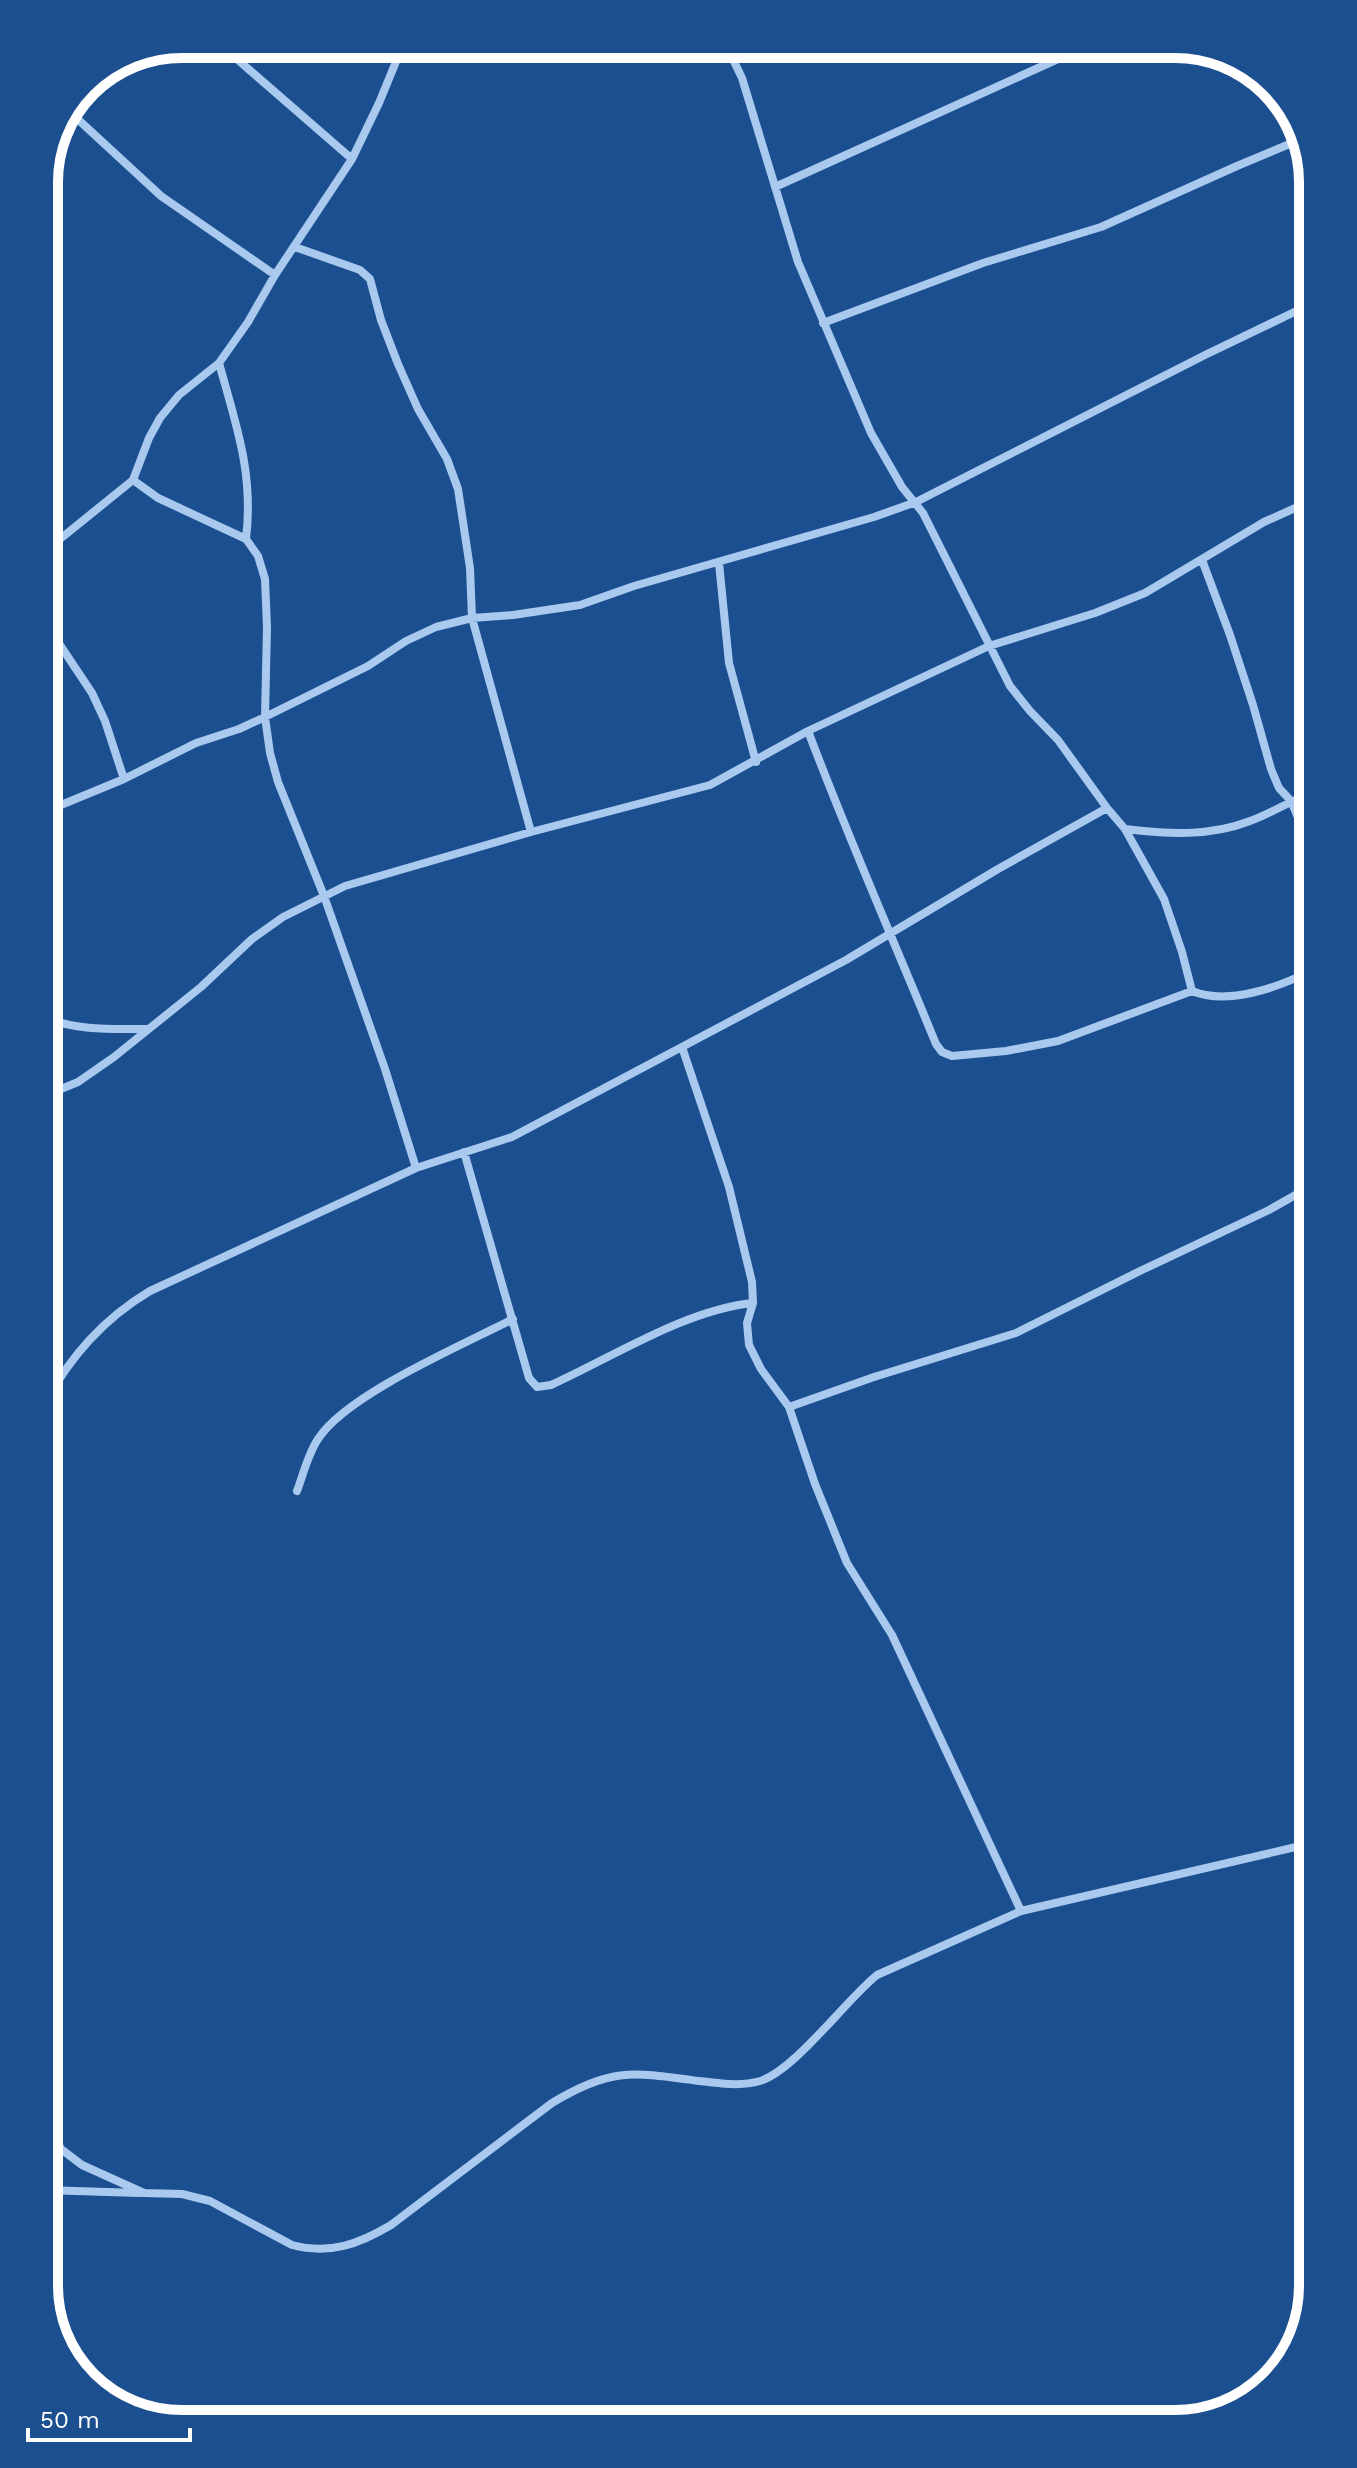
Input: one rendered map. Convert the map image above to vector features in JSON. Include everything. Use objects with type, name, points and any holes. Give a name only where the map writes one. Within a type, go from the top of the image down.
[{"type":"street","points":[[236,58],[352,159]]},
{"type":"street","points":[[58,541],[133,480],[160,418],[179,395],[219,363],[248,322],[275,275],[352,159],[398,58]]},
{"type":"street","points":[[732,58],[742,78],[798,262],[877,444],[902,487],[916,502],[1010,686],[1058,740],[1125,829],[1164,899],[1192,991]]},
{"type":"street","points":[[775,187],[1060,58]]},
{"type":"street","points":[[76,118],[161,196],[275,275]]},
{"type":"street","points":[[823,323],[983,263],[1101,227],[1292,143]]},
{"type":"street","points":[[295,247],[360,270],[370,279],[398,364],[418,409],[447,459],[458,489],[470,568],[472,618],[531,832]]},
{"type":"street","points":[[58,806],[124,779],[196,743],[265,717],[368,666],[420,632],[453,621],[580,605],[916,502],[1299,310]]},
{"type":"street","points":[[219,363],[248,476],[246,539]]},
{"type":"street","points":[[133,480],[158,498],[246,539],[258,556],[265,579],[265,717],[270,753],[385,1069],[416,1168]]},
{"type":"street","points":[[58,1090],[78,1082],[114,1057],[201,987],[252,939],[283,917],[345,886],[531,832],[710,785],[808,731],[989,646],[1095,613],[1145,593],[1264,522],[1299,506]]},
{"type":"street","points":[[1202,560],[1230,635],[1271,769],[1299,820]]},
{"type":"street","points":[[719,563],[729,663],[756,762]]},
{"type":"street","points":[[58,642],[92,693],[105,721],[124,779]]},
{"type":"street","points":[[808,731],[848,837],[942,1052],[952,1056],[1006,1051],[1058,1041],[1192,991],[1206,997],[1225,998],[1299,975]]},
{"type":"street","points":[[1125,829],[1160,833],[1215,830],[1250,821],[1299,798]]},
{"type":"street","points":[[58,1381],[88,1340],[126,1305],[150,1291],[416,1168],[512,1137],[846,960],[1107,808]]},
{"type":"street","points":[[58,1023],[99,1030],[147,1029]]},
{"type":"street","points":[[682,1047],[729,1187],[752,1282],[753,1303],[747,1323],[749,1345],[761,1369],[789,1407],[815,1484],[847,1563],[892,1635],[1021,1911]]},
{"type":"street","points":[[464,1152],[529,1378],[537,1387],[551,1385],[694,1317],[731,1305],[753,1303]]},
{"type":"street","points":[[789,1407],[1016,1333],[1299,1193]]},
{"type":"street","points":[[297,1491],[317,1440],[336,1418],[398,1378],[513,1319]]},
{"type":"street","points":[[58,2190],[182,2194],[210,2201],[304,2249],[321,2251],[348,2247],[391,2225],[552,2103],[577,2088],[602,2078],[632,2073],[730,2085],[760,2081],[783,2070],[877,1975],[1021,1911],[1299,1846]]},
{"type":"street","points":[[58,2144],[82,2165],[144,2193]]}]
